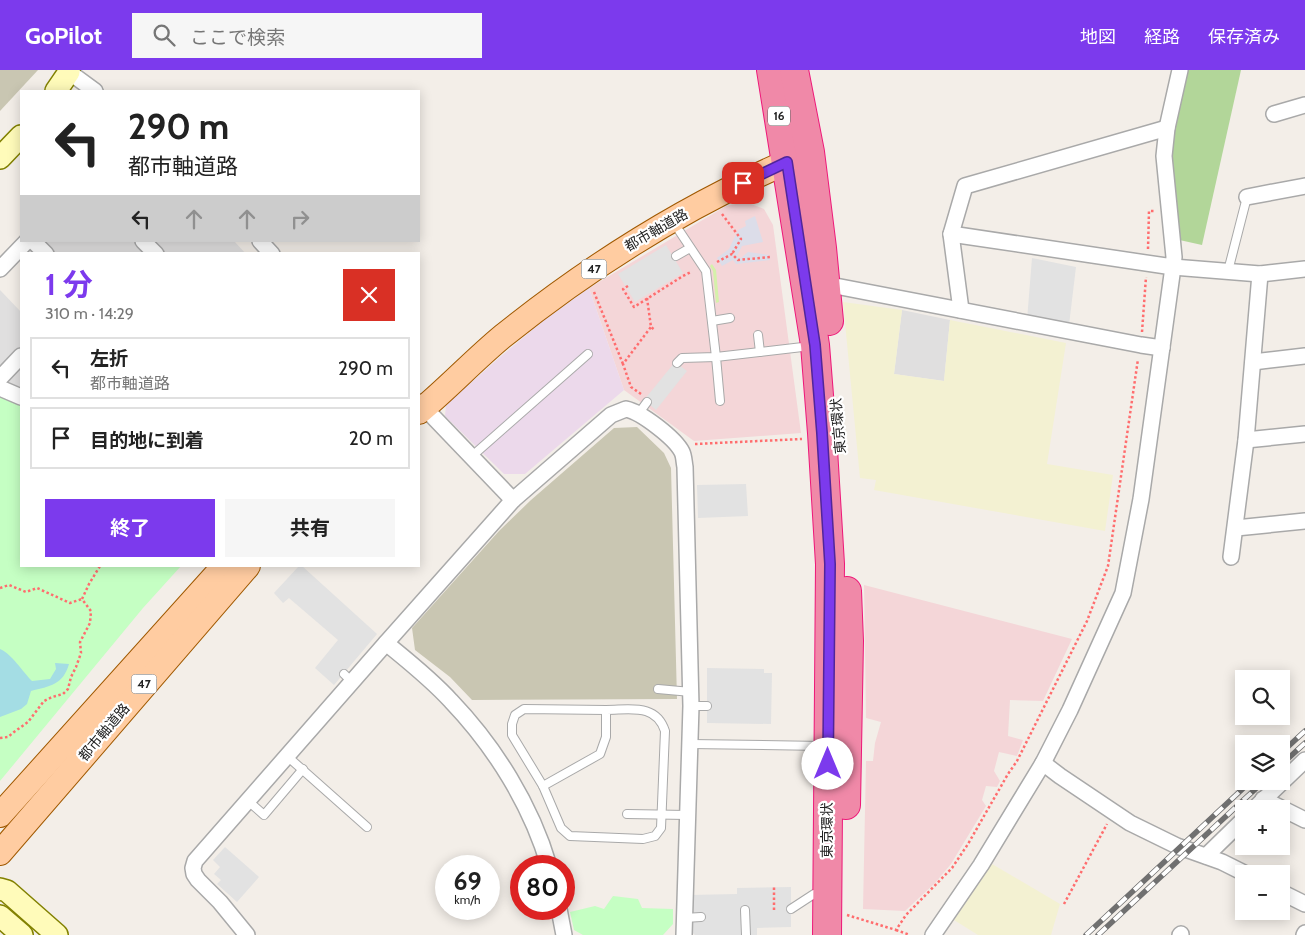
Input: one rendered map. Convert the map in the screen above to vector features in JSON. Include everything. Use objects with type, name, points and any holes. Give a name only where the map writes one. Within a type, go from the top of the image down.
[{"type":"highway","name":"東京環状","points":[[771,70],[798,157]]},
{"type":"highway","name":"東京環状","points":[[794,70],[798,157],[842,469],[849,641],[845,924]]},
{"type":"highway","name":"東京環状","points":[[815,281],[815,345],[830,564],[827,935]]},
{"type":"main road","name":"都市軸道路","points":[[420,408],[501,338],[550,300],[625,247],[733,188],[798,157]]},
{"type":"main road","name":"都市軸道路","points":[[0,814],[223,567]]},
{"type":"main road","name":"都市軸道路","points":[[0,852],[247,567]]},
{"type":"street","points":[[933,935],[981,865],[1043,763],[1070,710],[1123,593],[1141,499],[1173,268],[1174,257],[1164,156],[1167,128],[1180,70]]},
{"type":"street","points":[[57,90],[69,71],[94,90]]},
{"type":"street","points":[[1274,114],[1305,105]]},
{"type":"street","points":[[961,310],[951,234],[965,186],[1167,128]]},
{"type":"street","points":[[0,158],[20,137]]},
{"type":"street","points":[[1247,198],[1305,186]]},
{"type":"street","points":[[951,234],[1173,268],[1260,274],[1305,269]]},
{"type":"street","points":[[0,269],[26,242]]},
{"type":"street","points":[[34,242],[44,252]]},
{"type":"street","points":[[144,242],[154,252]]},
{"type":"street","points":[[261,242],[270,252]]},
{"type":"street","points":[[1231,557],[1246,440],[1260,274]]},
{"type":"street","points":[[815,281],[1162,348]]},
{"type":"street","points":[[1253,362],[1305,356]]},
{"type":"street","points":[[0,378],[20,357]]},
{"type":"street","points":[[0,388],[20,397]]},
{"type":"street","points":[[420,408],[513,500]]},
{"type":"street","points":[[247,935],[223,899],[198,880],[194,874],[193,868],[202,852],[287,756],[348,678],[386,643],[513,500],[611,415],[626,409],[643,408],[683,454],[691,699],[684,935]]},
{"type":"street","points":[[1246,440],[1305,434]]},
{"type":"street","points":[[1236,528],[1305,521]]},
{"type":"street","points":[[386,643],[451,700],[487,744],[509,776],[523,802],[545,855]]},
{"type":"street","points":[[1262,800],[1305,760]]},
{"type":"street","points":[[1043,763],[1130,823],[1177,846],[1235,868]]},
{"type":"street","points":[[1290,815],[1305,820]]},
{"type":"street","points":[[1206,856],[1235,827]]},
{"type":"street","points":[[0,888],[7,891],[56,935]]},
{"type":"street","points":[[1290,896],[1305,904]]},
{"type":"street","points":[[0,916],[22,935]]},
{"type":"street","points":[[561,920],[564,935]]},
{"type":"lane","points":[[1228,271],[1247,198]]},
{"type":"lane","points":[[672,220],[706,271],[720,401]]},
{"type":"lane","points":[[676,256],[690,248]]},
{"type":"lane","points":[[712,321],[730,318]]},
{"type":"lane","points":[[758,335],[760,352]]},
{"type":"lane","points":[[677,364],[682,358],[716,357],[815,345]]},
{"type":"lane","points":[[471,457],[588,354]]},
{"type":"lane","points":[[658,689],[707,706]]},
{"type":"lane","points":[[524,709],[644,710],[653,712],[662,720],[664,731],[662,814],[661,828],[655,836],[643,839],[570,836],[561,828],[543,786],[512,735],[512,724],[515,714],[524,709]]},
{"type":"lane","points":[[543,786],[600,754],[606,737],[606,710]]},
{"type":"lane","points":[[690,744],[828,746]]},
{"type":"lane","points":[[287,756],[303,768],[307,774],[367,827]]},
{"type":"lane","points":[[247,800],[264,815],[303,768]]},
{"type":"lane","points":[[627,814],[687,815]]},
{"type":"lane","points":[[791,909],[814,894],[827,893]]},
{"type":"lane","points":[[746,910],[746,935]]},
{"type":"lane","points":[[684,918],[701,917]]},
{"type":"path","points":[[717,262],[732,254],[740,239],[718,208]]},
{"type":"path","points":[[896,930],[906,915],[952,868],[968,844],[1008,774],[1017,762],[1087,620],[1099,591],[1108,566],[1140,345],[1147,264],[1149,211],[1169,212]]},
{"type":"path","points":[[732,254],[738,260],[770,257]]},
{"type":"path","points":[[628,286],[623,289],[634,306],[691,272]]},
{"type":"path","points":[[593,291],[631,387],[641,394]]},
{"type":"path","points":[[647,298],[651,327],[655,330]]},
{"type":"path","points":[[622,364],[651,327]]},
{"type":"path","points":[[691,445],[803,438]]},
{"type":"path","points":[[0,588],[9,585],[26,592],[37,588],[70,603],[82,599],[99,567]]},
{"type":"path","points":[[0,738],[8,736],[28,722],[44,701],[63,694],[68,689],[71,676],[81,654],[80,642],[90,623],[91,611],[82,599]]},
{"type":"path","points":[[1064,904],[1114,812]]},
{"type":"path","points":[[774,885],[774,910]]},
{"type":"path","points":[[845,924],[896,930],[910,935]]},
{"type":"shaded area","points":[[0,70],[38,70],[0,111]]},
{"type":"shaded area","points":[[746,202],[764,209],[773,225],[801,433],[694,441],[624,390],[589,288],[726,206]]},
{"type":"shaded area","points":[[755,216],[763,242],[742,246],[737,256],[741,258],[748,252],[769,255],[770,260],[736,264],[733,260],[722,266],[717,258],[729,249],[738,230],[746,226],[745,221]]},
{"type":"shaded area","points":[[34,242],[235,242],[244,252],[25,252]]},
{"type":"shaded area","points":[[666,245],[683,273],[635,302],[618,274]]},
{"type":"shaded area","points":[[1032,258],[1076,267],[1069,325],[1027,320]]},
{"type":"shaded area","points":[[589,288],[624,390],[525,474],[504,474],[445,416],[446,405],[543,321]]},
{"type":"shaded area","points":[[0,290],[20,311],[20,395],[0,385]]},
{"type":"shaded area","points":[[843,302],[902,310],[894,374],[944,381],[950,320],[1066,343],[1047,464],[1113,475],[1105,531],[874,490],[876,480],[860,478]]},
{"type":"shaded area","points":[[902,310],[950,320],[944,381],[894,374]]},
{"type":"shaded area","points":[[675,362],[687,371],[656,410],[644,400]]},
{"type":"shaded area","points":[[637,427],[664,453],[671,468],[677,699],[472,700],[450,677],[415,650],[412,628],[499,531],[531,500],[614,428]]},
{"type":"shaded area","points":[[746,484],[748,516],[698,518],[697,485]]},
{"type":"shaded area","points":[[298,567],[303,567],[377,634],[334,685],[315,668],[338,640],[289,598],[283,603],[274,593]]},
{"type":"shaded area","points":[[864,585],[1072,639],[1043,701],[1010,700],[1008,736],[1023,740],[1017,756],[999,752],[994,771],[1000,781],[997,787],[986,786],[982,800],[986,806],[951,864],[935,883],[905,911],[863,909],[866,761],[873,761],[875,743],[881,722],[866,718]]},
{"type":"shaded area","points":[[707,668],[764,669],[764,673],[772,673],[771,724],[707,723]]},
{"type":"shaded area","points":[[225,847],[259,877],[237,902],[217,884],[221,880],[214,874],[220,867],[213,860]]},
{"type":"shaded area","points":[[992,864],[1060,904],[1051,935],[978,935],[954,920]]},
{"type":"shaded area","points":[[791,887],[791,927],[757,928],[757,935],[695,935],[689,930],[689,895],[737,894],[737,888]]},
{"type":"green space","points":[[1184,70],[1241,70],[1202,245],[1175,239],[1169,159]]},
{"type":"green space","points":[[712,264],[716,270],[719,302],[716,303],[713,271],[710,266]]},
{"type":"green space","points":[[0,393],[20,401],[20,567],[180,567],[143,608],[0,781]]},
{"type":"green space","points":[[613,896],[638,899],[642,908],[673,909],[673,924],[663,935],[583,935],[574,930],[572,920],[575,920],[575,911],[595,906],[604,909]]},
{"type":"water","points":[[0,649],[13,659],[32,681],[50,679],[56,669],[55,663],[69,664],[63,676],[55,684],[31,691],[27,704],[21,709],[0,717]]},
{"type":"railway","points":[[1290,745],[1305,731]]},
{"type":"railway","points":[[1290,757],[1305,743]]},
{"type":"railway","points":[[1086,935],[1241,790]]},
{"type":"railway","points":[[1098,935],[1254,790]]},
{"type":"route","points":[[743,183],[787,162],[815,345],[822,433],[830,564],[828,764]]}]
